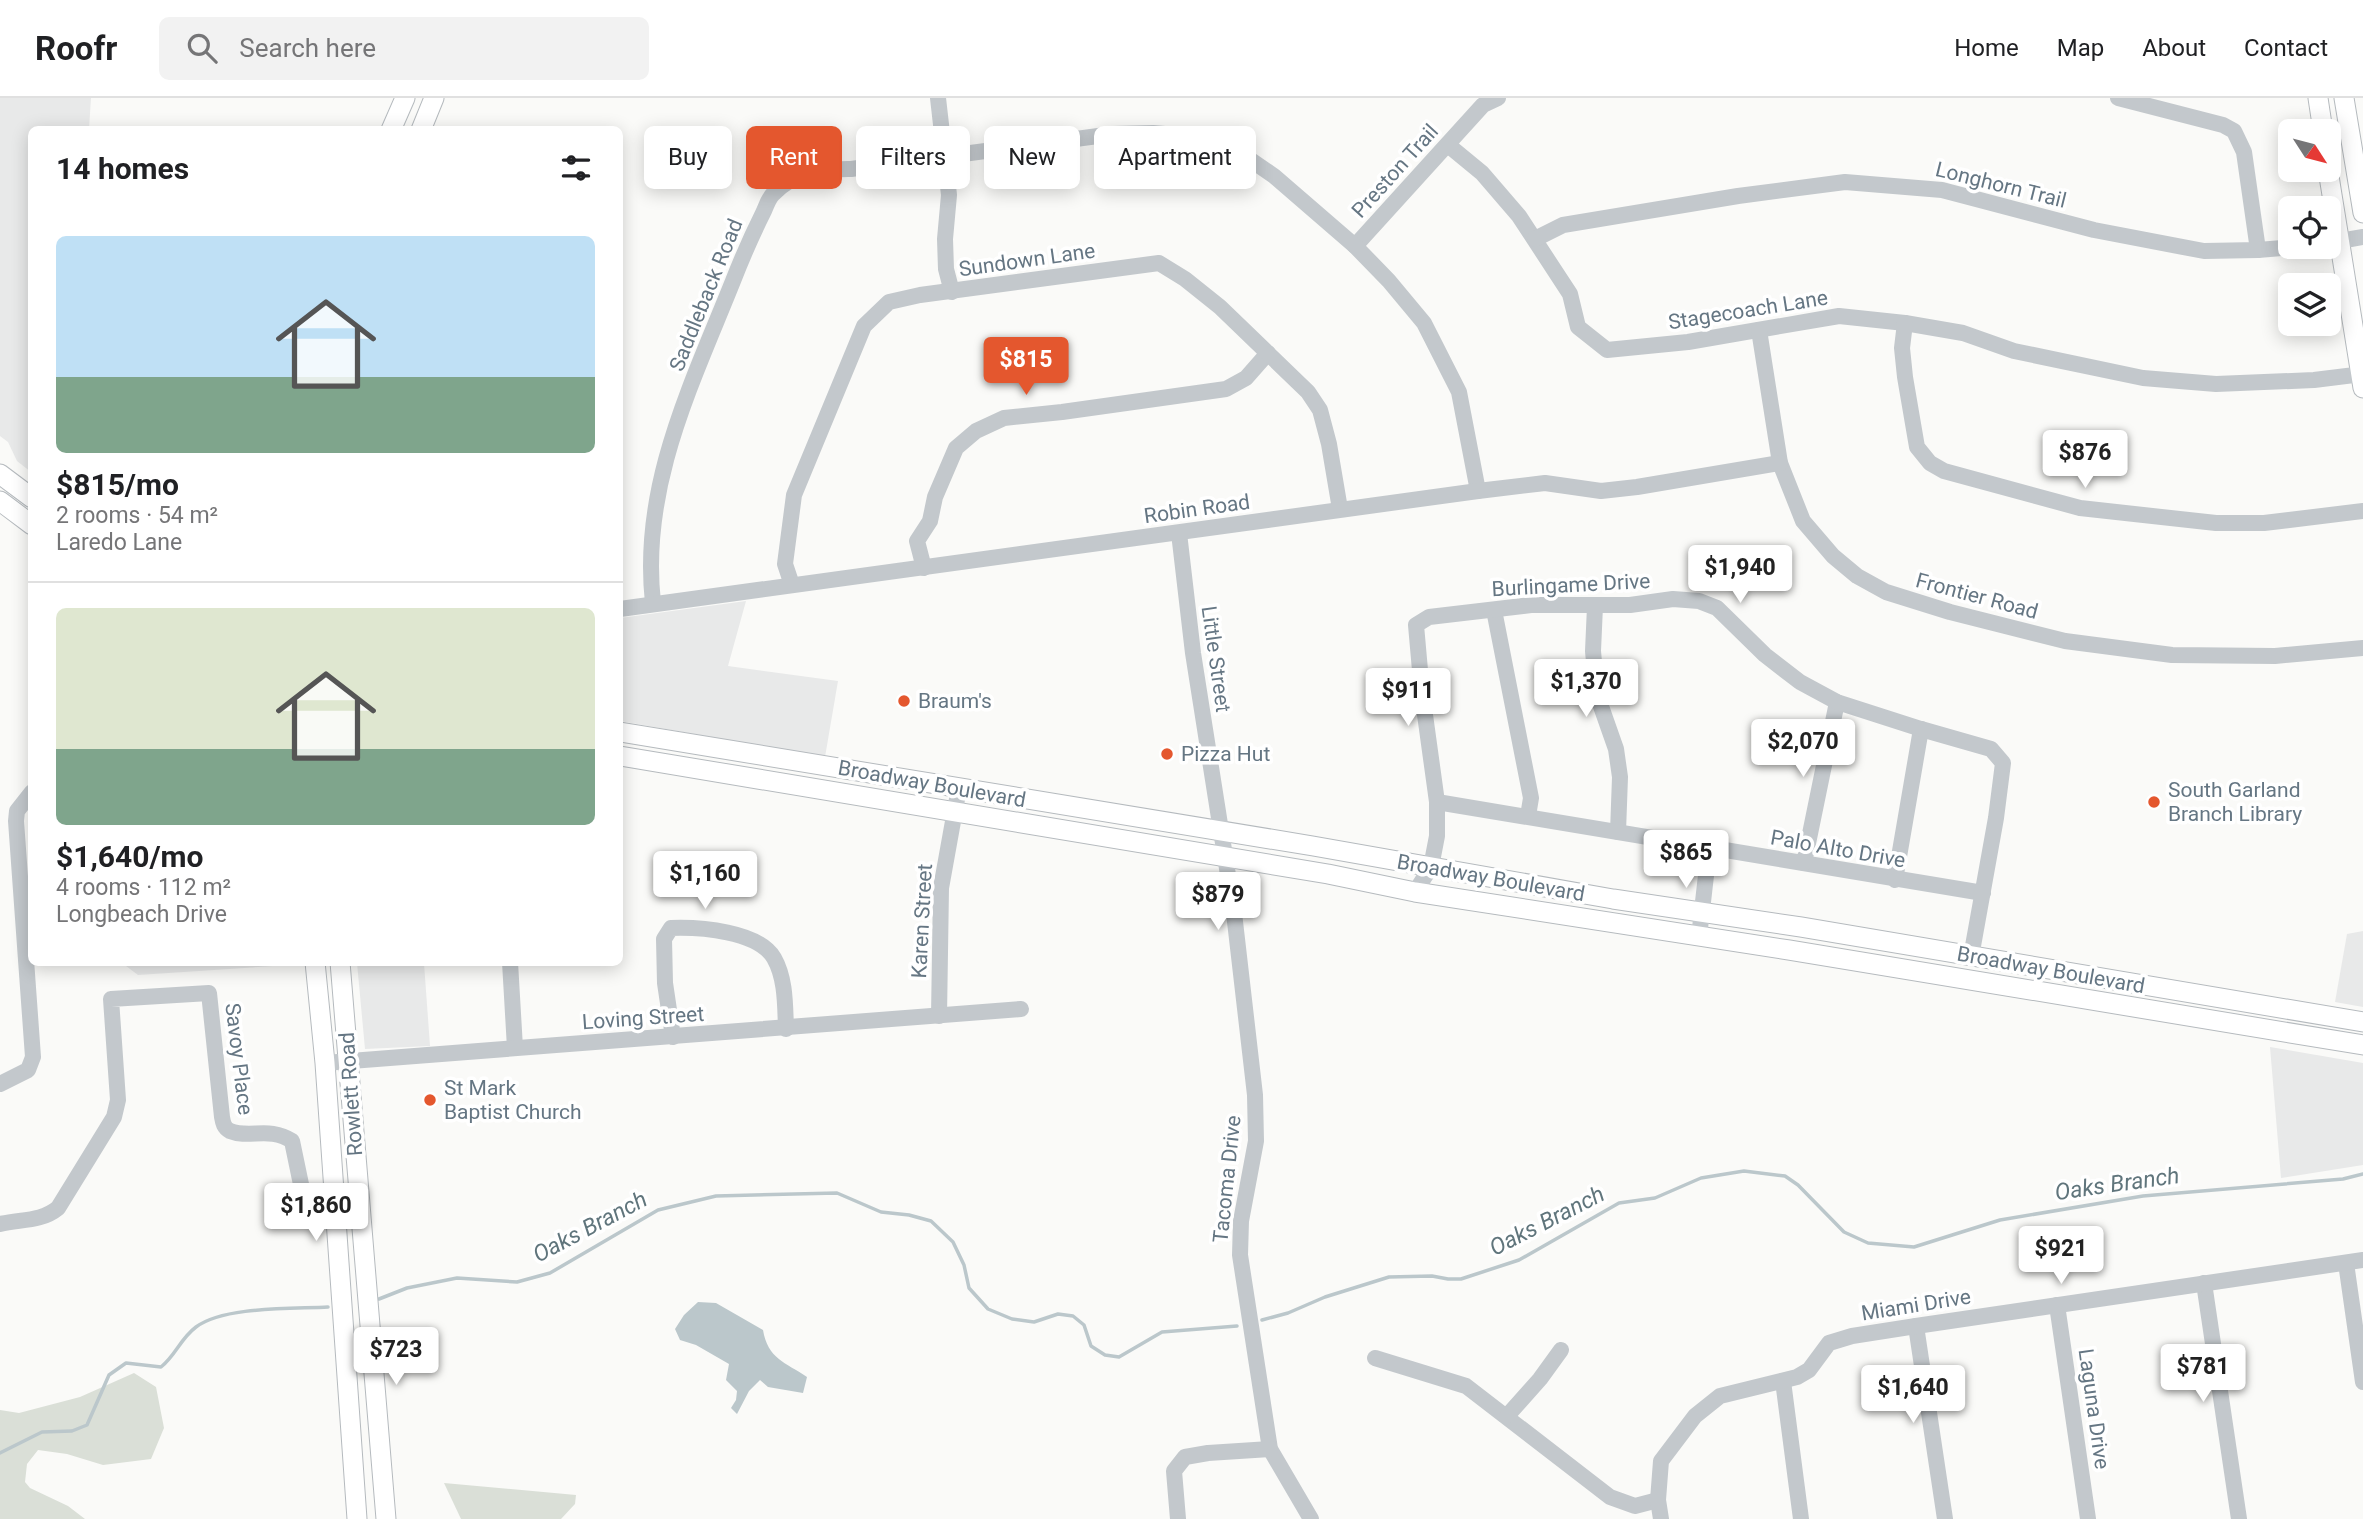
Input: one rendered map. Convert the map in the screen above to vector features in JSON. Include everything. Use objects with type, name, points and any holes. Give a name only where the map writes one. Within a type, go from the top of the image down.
[{"type":"main road","points":[[392,126],[405,98]]},
{"type":"main road","points":[[423,126],[434,98]]},
{"type":"main road","points":[[2318,98],[2321,119]]},
{"type":"main road","points":[[2344,98],[2363,213]]},
{"type":"main road","points":[[2338,259],[2362,379]]},
{"type":"main road","points":[[0,474],[28,495]]},
{"type":"main road","points":[[0,501],[28,522]]},
{"type":"main road","name":"Broadway Boulevard","points":[[623,732],[2363,1022]]},
{"type":"main road","points":[[670,765],[676,741]]},
{"type":"main road","name":"Broadway Boulevard","points":[[623,757],[1328,874],[1415,892],[1789,950],[2363,1045]]},
{"type":"main road","name":"Rowlett Road","points":[[314,966],[325,1063],[357,1519]]},
{"type":"main road","name":"Rowlett Road","points":[[340,966],[386,1519]]},
{"type":"main road","points":[[354,1477],[382,1475]]},
{"type":"street","points":[[938,98],[942,126]]},
{"type":"street","name":"Preston Trail","points":[[1355,246],[1483,105],[1499,98]]},
{"type":"street","points":[[2118,98],[2223,125],[2234,131],[2244,152],[2258,250]]},
{"type":"street","name":"Saddleback Road","points":[[970,152],[1113,134],[1153,133],[1188,136],[1245,156],[1274,176],[1355,246],[1424,323],[1459,392],[1478,491]]},
{"type":"street","name":"Stagecoach Lane","points":[[1448,145],[1482,173],[1519,216],[1570,294],[1578,327],[1606,350],[1688,342],[1839,316],[1963,333],[2014,351],[2143,378],[2216,384],[2362,379]]},
{"type":"street","name":"Saddleback Road","points":[[653,603],[649,571],[654,505],[670,442],[752,233],[772,195],[797,176],[816,170],[856,168]]},
{"type":"street","name":"Longhorn Trail","points":[[1535,239],[1563,225],[1738,196],[1845,182],[1942,190],[2094,230],[2204,251],[2278,248]]},
{"type":"street","points":[[949,189],[946,269],[952,292]]},
{"type":"street","points":[[2341,242],[2363,237]]},
{"type":"street","name":"Sundown Lane","points":[[792,585],[785,564],[794,495],[864,326],[889,302],[920,295],[1159,263],[1185,279],[1220,307],[1308,392],[1320,410],[1340,509]]},
{"type":"street","points":[[1905,323],[1902,348],[1917,447],[1930,463],[1944,471],[2080,508],[2216,523],[2264,523],[2363,511]]},
{"type":"street","name":"Frontier Road","points":[[1759,330],[1780,463],[1803,521],[1833,556],[1857,576],[1886,592],[1950,612],[2064,641],[2172,655],[2275,656],[2363,648]]},
{"type":"street","points":[[924,568],[916,541],[930,521],[934,497],[956,448],[976,431],[1004,418],[1226,389],[1246,377],[1268,353]]},
{"type":"street","name":"Robin Road","points":[[623,608],[1478,491],[1545,483],[1601,491],[1625,489],[1780,463]]},
{"type":"street","name":"Little Street","points":[[1179,533],[1193,652],[1222,831]]},
{"type":"street","name":"Burlingame Drive","points":[[1437,802],[1416,625],[1429,617],[1531,605],[1630,605],[1673,599],[1699,601],[1717,608],[1765,655],[1800,681],[1837,702],[1991,748],[2003,763],[1983,894]]},
{"type":"street","points":[[1595,606],[1593,651],[1597,695],[1616,749],[1620,777],[1618,832]]},
{"type":"street","points":[[1494,610],[1531,798],[1528,816]]},
{"type":"street","points":[[1804,863],[1837,702]]},
{"type":"street","points":[[1895,880],[1921,729]]},
{"type":"street","name":"Karen Street","points":[[939,1016],[941,888],[959,788]]},
{"type":"street","points":[[0,1084],[28,1070],[33,1057],[16,821],[17,811],[28,797]]},
{"type":"street","points":[[1415,892],[1431,867],[1437,836],[1437,802]]},
{"type":"street","name":"Palo Alto Drive","points":[[1437,802],[1983,894]]},
{"type":"street","name":"Tacoma Drive","points":[[1222,831],[1255,1095],[1256,1141],[1241,1221],[1240,1255],[1270,1449],[1311,1519]]},
{"type":"street","points":[[1699,937],[1709,849]]},
{"type":"street","points":[[1971,957],[1983,894]]},
{"type":"street","points":[[673,1037],[665,983],[664,939],[671,928],[720,931],[760,943],[774,957],[783,984],[786,1028]]},
{"type":"street","points":[[510,966],[515,1048]]},
{"type":"street","name":"Savoy Place","points":[[0,1224],[17,1219],[36,1219],[58,1208],[114,1117],[118,1100],[111,999],[209,993],[225,1126],[232,1132],[283,1135],[292,1141],[303,1194],[358,1191]]},
{"type":"street","name":"Loving Street","points":[[325,1063],[1021,1009]]},
{"type":"street","name":"Miami Drive","points":[[1661,1519],[1658,1500],[1661,1461],[1695,1416],[1720,1396],[1797,1377],[1809,1370],[1829,1343],[1852,1336],[1916,1326],[2363,1260]]},
{"type":"street","points":[[2346,1263],[2363,1382]]},
{"type":"street","points":[[2204,1283],[2239,1519]]},
{"type":"street","name":"Laguna Drive","points":[[2057,1305],[2088,1519]]},
{"type":"street","points":[[1916,1326],[1945,1519]]},
{"type":"street","points":[[1507,1416],[1540,1380],[1561,1350]]},
{"type":"street","points":[[1375,1359],[1466,1386],[1610,1497],[1635,1506],[1658,1500]]},
{"type":"street","points":[[1783,1381],[1801,1519]]},
{"type":"street","points":[[1178,1519],[1174,1471],[1185,1457],[1208,1452],[1270,1449]]},
{"type":"shaded area","points":[[0,98],[91,98],[89,126],[28,126],[28,470],[17,461],[8,442],[0,436]]},
{"type":"shaded area","points":[[746,601],[728,666],[838,681],[825,757],[623,722],[623,618]]},
{"type":"shaded area","points":[[2363,931],[2363,1007],[2335,1002],[2347,934]]},
{"type":"shaded area","points":[[126,966],[273,966],[138,975]]},
{"type":"shaded area","points":[[357,966],[424,966],[430,1046],[365,1049]]},
{"type":"shaded area","points":[[2270,1047],[2363,1063],[2363,1165],[2281,1178]]},
{"type":"shaded area","points":[[698,1302],[716,1303],[763,1330],[773,1354],[807,1377],[803,1393],[768,1387],[760,1380],[749,1391],[737,1414],[731,1408],[737,1391],[726,1380],[729,1364],[696,1345],[680,1340],[675,1329],[684,1315]]},
{"type":"shaded area","points":[[134,1373],[156,1387],[164,1428],[151,1459],[103,1465],[67,1454],[38,1450],[27,1464],[25,1482],[30,1488],[68,1506],[85,1519],[0,1519],[0,1410],[19,1413],[80,1397]]},
{"type":"shaded area","points":[[444,1483],[576,1495],[575,1504],[561,1519],[461,1519]]},
{"type":"waterway","name":"Oaks Branch","points":[[1262,1320],[1389,1277],[1432,1276],[1461,1279],[1519,1260],[1619,1203],[1655,1198],[1701,1178],[1744,1171],[1785,1176],[1798,1185],[1844,1232],[1868,1243],[1914,1247],[2000,1220],[2143,1196],[2343,1179],[2363,1174]]},
{"type":"waterway","name":"Oaks Branch","points":[[379,1299],[407,1288],[457,1278],[517,1282],[550,1273],[658,1210],[716,1196],[837,1193],[881,1212],[931,1221],[953,1242],[964,1265],[969,1288],[988,1309],[1012,1319],[1034,1322],[1058,1314],[1073,1316],[1084,1325],[1091,1346],[1105,1355],[1119,1357],[1162,1332],[1237,1326]]},
{"type":"waterway","name":"Oaks Branch","points":[[0,1453],[42,1432],[72,1431],[87,1425],[109,1375],[126,1363],[161,1367],[191,1332],[208,1320],[259,1310],[328,1307]]},
{"type":"place","name":"Braum's","points":[[904,701]]},
{"type":"place","name":"Pizza Hut","points":[[1167,754]]},
{"type":"place","name":"South Garland Branch Library","points":[[2154,802]]},
{"type":"place","name":"St Mark Baptist Church","points":[[430,1100]]}]
